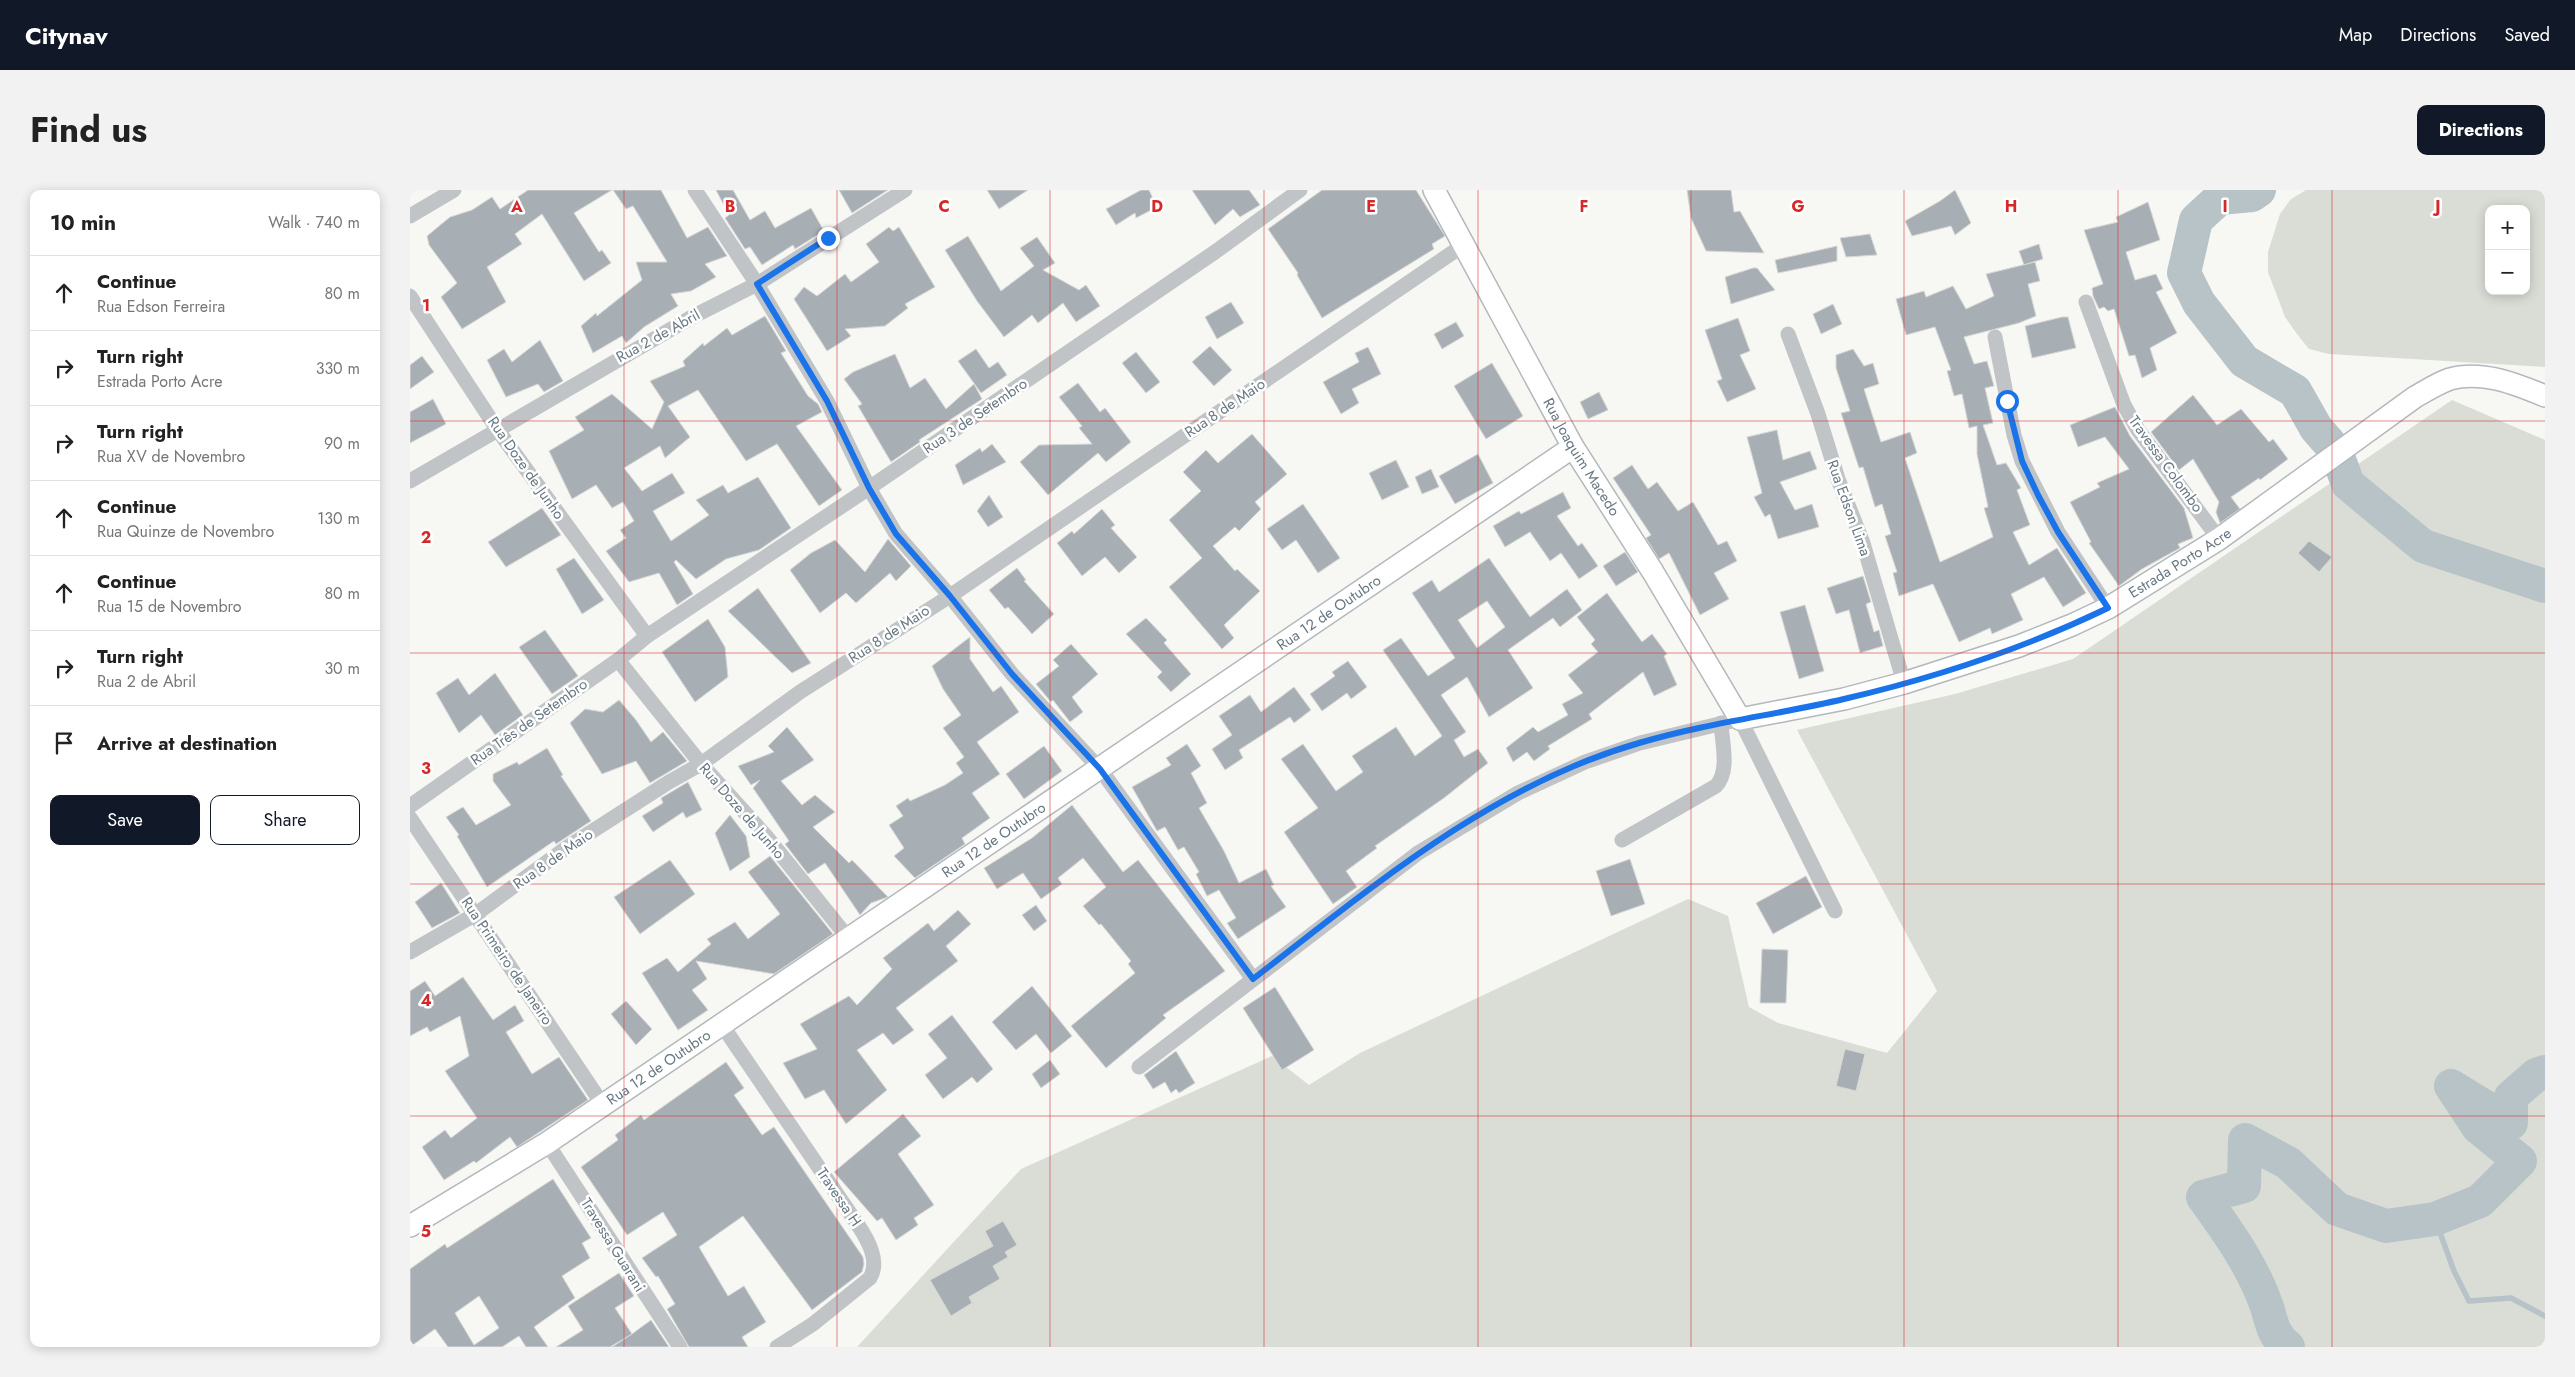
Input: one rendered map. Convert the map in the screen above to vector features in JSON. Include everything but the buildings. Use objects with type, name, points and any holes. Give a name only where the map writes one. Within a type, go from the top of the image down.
[{"type":"street","points":[[410,216],[454,190]]},
{"type":"street","points":[[695,190],[757,284],[827,401],[869,488],[896,534],[950,596],[1012,674],[1100,769],[1253,979]]},
{"type":"street","name":"Rua 2 de Abril","points":[[410,482],[497,428],[692,316],[757,284],[905,190]]},
{"type":"street","name":"Rua 3 de Setembro","points":[[646,636],[869,488],[1215,252],[1300,190]]},
{"type":"street","name":"Rua Joaquim Macedo","points":[[1434,190],[1465,244],[1573,447],[1653,572],[1730,721]]},
{"type":"street","name":"Rua 8 de Maio","points":[[410,952],[476,914],[566,848],[669,782],[701,764],[800,692],[950,596],[1465,244]]},
{"type":"street","name":"Rua Doze de Junho","points":[[410,296],[497,428],[646,636]]},
{"type":"street","name":"Travessa Colombo","points":[[2086,302],[2124,405],[2138,430],[2219,539]]},
{"type":"street","name":"Rua Edson Lima","points":[[1788,334],[1818,414],[1838,479],[1863,543],[1904,683]]},
{"type":"street","points":[[1995,337],[2014,435],[2022,461],[2058,532],[2108,608]]},
{"type":"street","name":"Estrada Porto Acre","points":[[1139,1068],[1418,854],[1518,793],[1584,762],[1640,742],[1730,721],[1844,699],[1904,683],[2019,646],[2072,625],[2108,608],[2219,539],[2415,397],[2450,379],[2464,377],[2500,380],[2545,396]]},
{"type":"street","name":"Rua 12 de Outubro","points":[[410,1226],[547,1143],[1573,447]]},
{"type":"street","name":"Rua Três de Setembro","points":[[410,806],[618,660],[646,636]]},
{"type":"street","name":"Rua Doze de Junho","points":[[618,660],[701,764],[766,836],[849,939]]},
{"type":"street","points":[[1622,840],[1716,786],[1721,780],[1724,771],[1730,721]]},
{"type":"street","points":[[1730,721],[1835,911]]},
{"type":"street","name":"Rua Primeiro de Janeiro","points":[[410,818],[603,1105]]},
{"type":"street","name":"Travessa H","points":[[722,1025],[858,1225],[868,1242],[873,1257],[874,1272],[870,1278],[813,1324],[777,1347]]},
{"type":"street","name":"Travessa Guarani","points":[[547,1143],[680,1347]]},
{"type":"shaded area","points":[[2306,190],[2545,190],[2545,367],[2329,354],[2309,349],[2285,317],[2268,272],[2268,252],[2280,214],[2291,199]]},
{"type":"shaded area","points":[[2452,400],[2545,440],[2545,1347],[857,1347],[1021,1169],[1272,1056],[1309,1085],[1360,1053],[1688,899],[1728,916],[1749,1007],[1778,1023],[1887,1053],[1937,991],[1797,730],[1955,694],[2073,659]]},
{"type":"waterway","points":[[2259,190],[2252,195],[2220,198],[2196,220],[2184,273],[2199,303],[2244,361],[2295,391],[2316,428],[2336,451],[2348,484],[2423,546],[2545,586]]},
{"type":"waterway","points":[[2288,1347],[2274,1330],[2255,1277],[2231,1236],[2203,1197],[2244,1186],[2245,1140],[2288,1163],[2337,1209],[2386,1226],[2435,1219],[2480,1201],[2520,1161],[2478,1127],[2451,1086],[2511,1123],[2511,1097],[2536,1075],[2545,1072]]},
{"type":"waterway","points":[[2435,1219],[2454,1271],[2469,1301],[2511,1298],[2545,1316]]},
{"type":"route","points":[[828,238],[757,284],[827,401],[869,488],[896,534],[950,596],[1012,674],[1100,769],[1253,979],[1354,900],[1418,854],[1518,793],[1584,762],[1640,742],[1740,719],[1844,699],[1904,683],[2052,634],[2108,608],[2058,532],[2038,495],[2022,461],[2007,401]]}]
